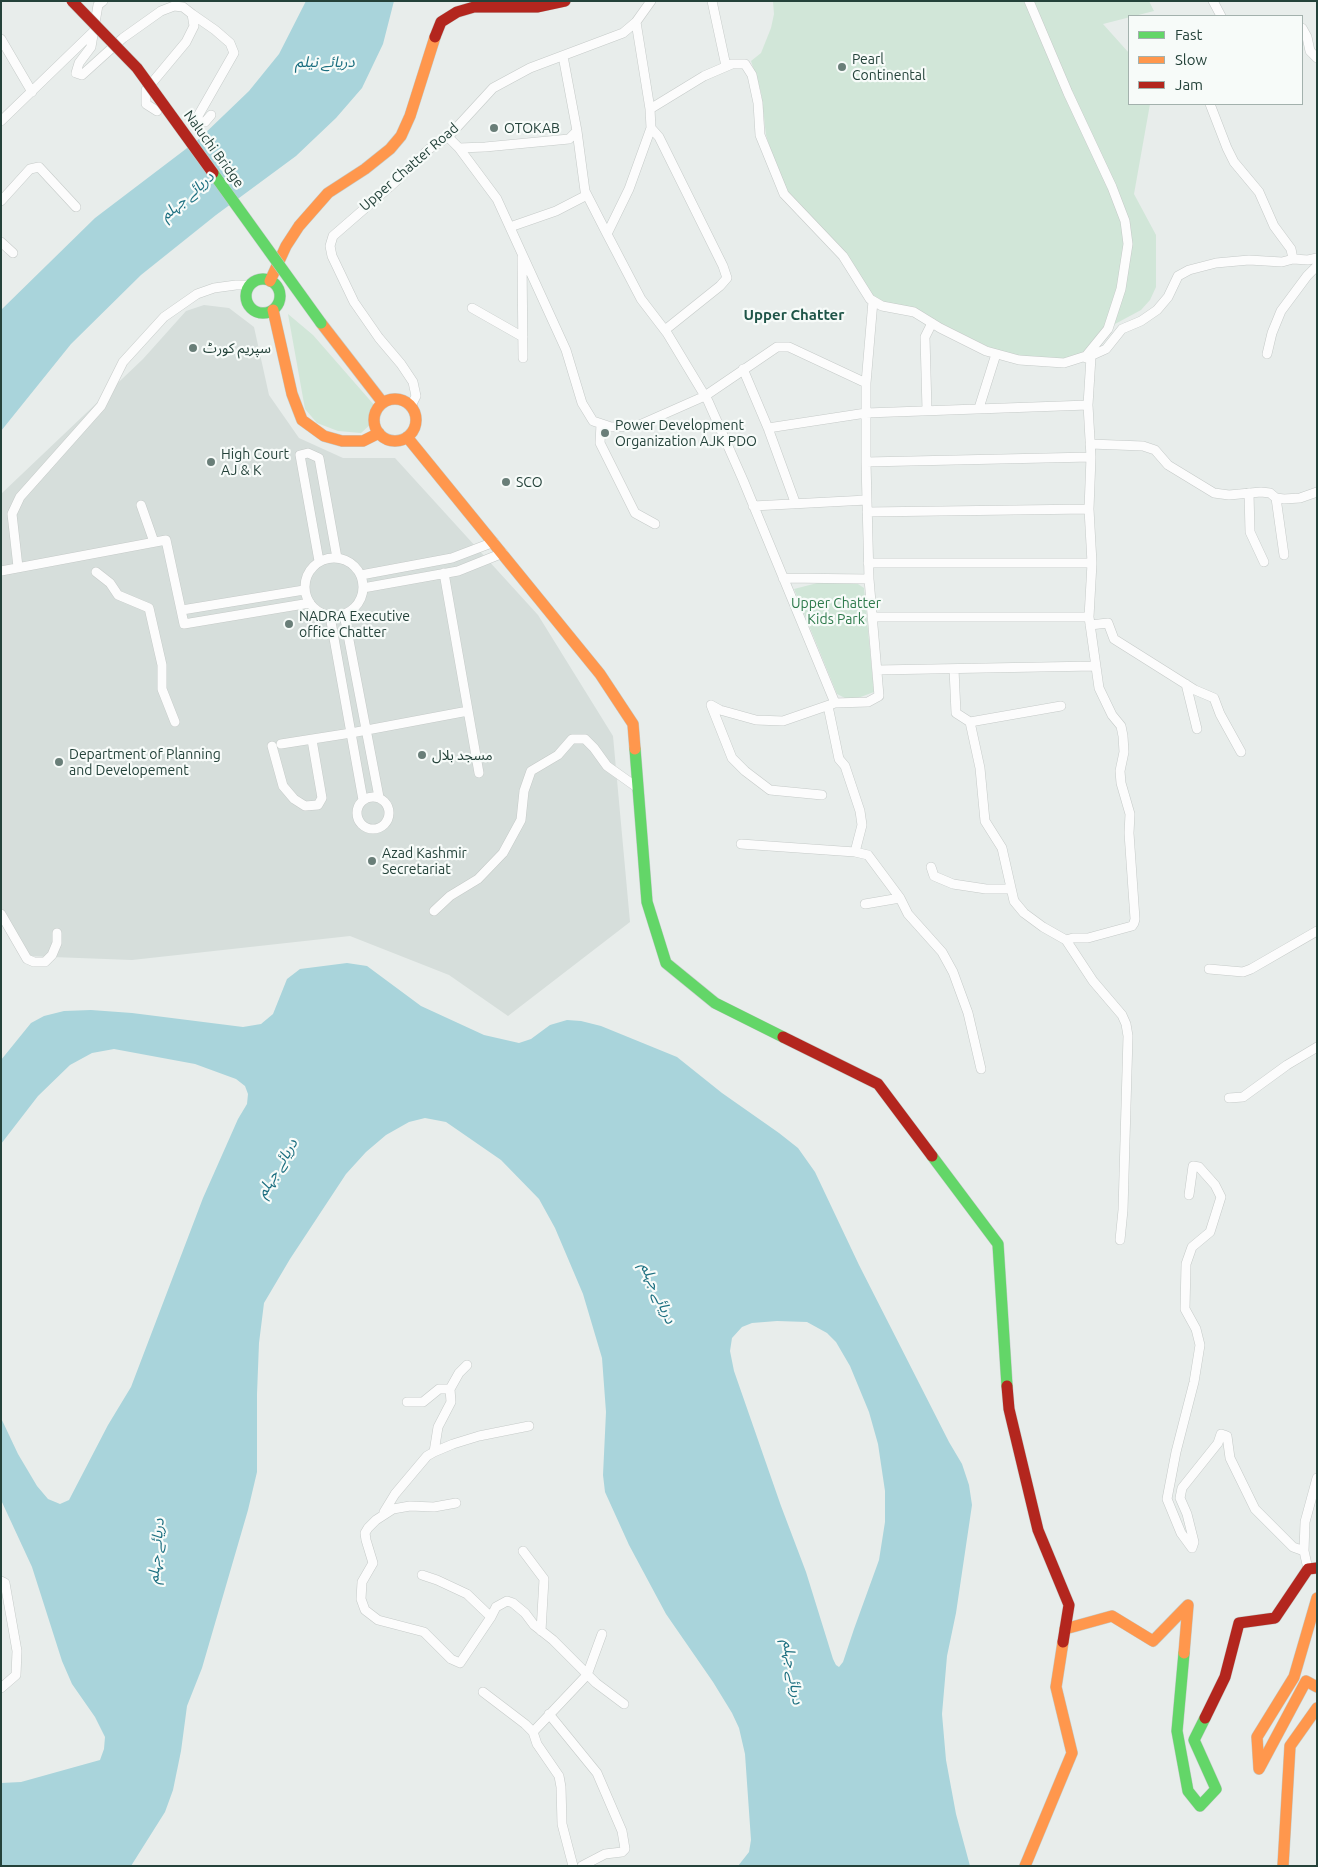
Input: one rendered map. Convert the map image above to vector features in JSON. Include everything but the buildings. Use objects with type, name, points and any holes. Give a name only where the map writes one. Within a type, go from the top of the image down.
[{"type":"main road","name":"Naluchi Bridge","points":[[72,1],[137,68],[322,323],[383,403]]},
{"type":"main road","points":[[270,281],[286,246],[328,193],[365,169],[390,149],[401,136],[410,116],[437,30],[442,22],[457,12],[474,7],[537,7],[565,1]]},
{"type":"main road","points":[[260,279],[270,281],[280,294],[277,306],[273,310],[262,313],[252,309],[248,305],[246,294],[250,285],[260,279]]},
{"type":"main road","points":[[273,310],[292,394],[302,420],[324,436],[342,441],[363,441],[379,433]]},
{"type":"main road","points":[[392,399],[411,406],[415,412],[415,426],[407,437],[394,441],[387,440],[379,433],[374,425],[374,418],[376,411],[383,403],[392,399]]},
{"type":"main road","points":[[407,437],[600,674],[633,724],[647,902],[666,963],[715,1003],[878,1084],[998,1244],[1009,1410],[1038,1530],[1069,1605],[1056,1688],[1072,1753],[1024,1866]]},
{"type":"main road","points":[[1065,1629],[1112,1616],[1153,1641],[1188,1606],[1177,1731],[1188,1791],[1200,1806],[1216,1789],[1194,1740],[1225,1677],[1239,1623],[1276,1618],[1312,1569]]},
{"type":"main road","points":[[1317,1598],[1294,1677],[1257,1737],[1258,1769],[1306,1681],[1317,1687]]},
{"type":"main road","points":[[1283,1866],[1290,1746],[1317,1708]]},
{"type":"street","points":[[63,1],[93,32]]},
{"type":"street","points":[[103,1],[98,5],[91,47],[79,63],[76,73],[82,75],[123,38],[161,11],[174,6],[182,7],[230,43],[234,53],[198,116],[199,122],[205,122],[211,115]]},
{"type":"street","name":"Upper Chatter Road","points":[[411,406],[416,396],[413,382],[354,302],[332,256],[330,246],[333,236],[394,183],[429,149],[448,137],[493,88],[530,68],[622,33],[636,22],[652,1]]},
{"type":"street","points":[[712,1],[726,66]]},
{"type":"street","points":[[650,109],[704,76],[732,64],[745,64],[752,75],[758,102],[760,135],[784,194],[842,256],[873,301],[882,306],[914,312],[986,351],[1019,360],[1064,364],[1086,356],[1108,329],[1120,289],[1128,244],[1125,221],[1112,187],[1064,84],[1029,1]]},
{"type":"street","points":[[1213,1],[1220,15]]},
{"type":"street","points":[[157,111],[146,104],[146,90],[186,42],[194,26],[192,14]]},
{"type":"street","points":[[607,234],[629,189],[651,128],[650,109],[636,22]]},
{"type":"street","points":[[1303,30],[1307,37],[1310,51],[1317,58]]},
{"type":"street","points":[[1,121],[93,32]]},
{"type":"street","points":[[1,39],[32,92]]},
{"type":"street","points":[[563,56],[587,195],[641,299],[665,330],[705,396],[783,578],[831,704],[839,759],[845,766],[860,811],[862,825],[855,852]]},
{"type":"street","points":[[1210,105],[1234,162],[1259,192],[1274,226],[1290,249],[1294,259]]},
{"type":"street","points":[[651,128],[660,137],[723,266],[727,278],[720,286],[665,330]]},
{"type":"street","points":[[459,148],[569,139],[577,132]]},
{"type":"street","points":[[448,137],[459,148],[497,199],[566,350],[582,403],[593,421],[611,427],[637,426],[705,396],[777,347],[789,347],[866,383]]},
{"type":"street","points":[[1,201],[30,169],[39,168],[76,207]]},
{"type":"street","points":[[510,227],[556,211],[587,195]]},
{"type":"street","points":[[1,242],[13,253]]},
{"type":"street","points":[[522,252],[523,358]]},
{"type":"street","points":[[1074,360],[1091,357],[1106,349],[1122,329],[1141,321],[1157,310],[1168,297],[1178,276],[1189,270],[1216,263],[1249,260],[1282,262],[1294,259],[1308,260],[1317,258]]},
{"type":"street","points":[[1267,354],[1272,333],[1281,311],[1307,276],[1317,266]]},
{"type":"street","points":[[18,567],[12,514],[20,497],[102,406],[123,362],[164,317],[197,294],[214,288],[250,285]]},
{"type":"street","points":[[822,795],[770,790],[745,772],[732,758],[711,705],[720,710],[756,720],[783,721],[831,704],[868,702],[879,696],[868,563],[866,462],[866,383],[873,301]]},
{"type":"street","points":[[472,308],[523,337]]},
{"type":"street","points":[[927,410],[925,337],[932,323]]},
{"type":"street","points":[[979,408],[996,354]]},
{"type":"street","points":[[1066,940],[1088,938],[1132,926],[1135,919],[1129,833],[1130,814],[1121,783],[1120,771],[1124,752],[1123,736],[1120,726],[1112,715],[1099,688],[1090,621],[1092,563],[1089,509],[1091,457],[1088,405],[1091,357]]},
{"type":"street","points":[[743,369],[796,502]]},
{"type":"street","points":[[768,428],[866,413],[1088,405]]},
{"type":"street","points":[[602,424],[600,443],[635,513],[655,524]]},
{"type":"street","points":[[1090,444],[1143,446],[1155,450],[1168,465],[1214,493],[1229,495],[1249,493],[1270,494],[1276,498],[1300,498],[1317,492]]},
{"type":"street","points":[[319,561],[300,455],[308,453],[319,458],[337,558]]},
{"type":"street","points":[[866,462],[1091,457]]},
{"type":"street","points":[[1249,493],[1250,532],[1264,562]]},
{"type":"street","points":[[1276,498],[1284,555]]},
{"type":"street","points":[[753,506],[796,502],[867,500]]},
{"type":"street","points":[[141,505],[154,542]]},
{"type":"street","points":[[867,512],[1089,509]]},
{"type":"street","points":[[1,571],[166,540],[184,624],[310,603]]},
{"type":"street","points":[[360,575],[452,558],[494,542]]},
{"type":"street","points":[[363,588],[458,571],[503,554]]},
{"type":"street","points":[[337,558],[351,563],[360,575],[363,588],[361,598],[356,606],[344,614],[330,616],[321,613],[310,603],[304,590],[305,580],[309,571],[319,561],[337,558]]},
{"type":"street","points":[[868,563],[1092,563]]},
{"type":"street","points":[[96,572],[110,582],[118,595],[149,608],[160,657],[162,690],[175,722]]},
{"type":"street","points":[[444,573],[479,773]]},
{"type":"street","points":[[783,578],[869,579]]},
{"type":"street","points":[[182,610],[304,590]]},
{"type":"street","points":[[344,614],[379,797],[387,804],[390,814],[386,824],[377,829],[366,828],[358,820],[357,809],[363,800],[368,797],[379,797]]},
{"type":"street","points":[[330,616],[363,800]]},
{"type":"street","points":[[872,617],[1090,621],[1108,623],[1114,639],[1186,684],[1214,698],[1220,714],[1241,752]]},
{"type":"street","points":[[877,670],[1095,666]]},
{"type":"street","points":[[954,669],[956,713],[970,722],[1060,706]]},
{"type":"street","points":[[1186,684],[1197,729]]},
{"type":"street","points":[[312,740],[322,798],[318,805],[305,806],[294,800],[283,786],[277,745],[351,734],[468,711]]},
{"type":"street","points":[[970,722],[980,768],[984,821],[1002,848],[1014,901],[1024,913],[1043,928],[1066,940],[1093,980],[1122,1015],[1128,1036],[1123,1210],[1120,1240]]},
{"type":"street","points":[[434,911],[450,896],[478,879],[503,853],[520,820],[524,791],[531,771],[558,755],[572,740],[585,739],[607,766],[638,788]]},
{"type":"street","points":[[741,844],[855,852],[868,855],[900,898],[908,914],[942,952],[953,972],[968,1013],[982,1069]]},
{"type":"street","points":[[931,867],[934,876],[953,884],[986,890],[1011,889]]},
{"type":"street","points":[[865,904],[900,898]]},
{"type":"street","points":[[1,914],[27,958],[34,962],[45,962],[52,955],[57,943],[57,933]]},
{"type":"street","points":[[1209,969],[1243,972],[1317,931]]},
{"type":"street","points":[[1229,1098],[1243,1097],[1317,1047]]},
{"type":"street","points":[[1189,1195],[1193,1166],[1199,1167],[1215,1186],[1221,1197],[1210,1232],[1192,1247],[1186,1264],[1185,1309],[1196,1329],[1200,1345],[1194,1382],[1176,1452],[1167,1499],[1181,1533],[1192,1548],[1194,1542],[1187,1514],[1180,1498],[1182,1488],[1218,1443],[1221,1434],[1227,1436],[1230,1458],[1255,1509],[1293,1547],[1304,1551]]},
{"type":"street","points":[[434,1452],[438,1426],[451,1402],[450,1388],[459,1373],[467,1366]]},
{"type":"street","points":[[407,1402],[423,1402],[439,1389],[450,1388]]},
{"type":"street","points":[[380,1517],[394,1494],[427,1456],[452,1444],[479,1436],[529,1426]]},
{"type":"street","points":[[1312,1569],[1304,1551],[1305,1522],[1317,1478]]},
{"type":"street","points":[[456,1503],[434,1507],[398,1508],[372,1523],[366,1533],[374,1563],[362,1582],[361,1599],[365,1610],[378,1620],[424,1632],[451,1659],[460,1663],[496,1607],[507,1601],[513,1603],[587,1675],[624,1704]]},
{"type":"street","points":[[523,1551],[544,1579],[540,1631]]},
{"type":"street","points":[[422,1575],[467,1594],[491,1617]]},
{"type":"street","points":[[1,1581],[5,1584],[16,1652],[16,1675],[1,1688]]},
{"type":"street","points":[[533,1732],[587,1675],[602,1634]]},
{"type":"street","points":[[484,1692],[533,1732],[537,1744],[559,1776],[562,1824],[573,1866]]},
{"type":"street","points":[[549,1714],[597,1773],[622,1831],[625,1849],[622,1852],[605,1854],[582,1866]]},
{"type":"shaded area","points":[[204,305],[229,308],[254,327],[269,395],[299,438],[343,458],[395,458],[538,615],[613,736],[630,922],[508,1016],[449,975],[350,936],[132,960],[26,956],[1,923],[1,494],[143,359],[186,311]]},
{"type":"green space","points":[[773,1],[1149,1],[1154,11],[1138,15],[1128,15],[1128,18],[1103,24],[1128,52],[1128,105],[1150,105],[1134,194],[1156,235],[1156,287],[1150,300],[1141,310],[1115,324],[1102,342],[1064,363],[986,351],[914,312],[870,299],[843,256],[784,194],[766,135],[761,92],[751,61],[761,53],[771,28],[774,14]]},
{"type":"green space","points":[[288,314],[313,335],[382,414],[361,433],[338,431],[317,423],[305,409]]},
{"type":"green space","name":"Upper Chatter Kids Park","points":[[829,580],[858,584],[864,588],[874,692],[858,698],[845,698],[837,694],[794,589]]},
{"type":"water","name":"دریائے نیلم","points":[[306,1],[394,1],[383,44],[362,88],[336,118],[296,156],[216,215],[141,275],[71,344],[1,431],[1,310],[95,218],[199,139],[249,91],[279,54]]},
{"type":"water","name":"دریائے جہلم","points":[[347,963],[367,966],[421,1006],[484,1035],[519,1043],[531,1039],[550,1025],[567,1020],[601,1026],[677,1057],[722,1093],[798,1148],[815,1172],[859,1265],[962,1464],[969,1485],[972,1505],[956,1613],[947,1656],[942,1714],[946,1760],[956,1814],[970,1866],[738,1866],[749,1852],[751,1840],[745,1754],[739,1728],[713,1682],[666,1614],[629,1545],[605,1492],[603,1475],[606,1412],[602,1358],[583,1294],[555,1228],[539,1199],[501,1160],[446,1122],[425,1118],[409,1122],[386,1135],[366,1152],[346,1174],[290,1259],[264,1303],[259,1343],[257,1472],[248,1510],[202,1668],[187,1706],[173,1790],[165,1812],[131,1866],[1,1866],[1,1783],[21,1782],[100,1760],[104,1749],[105,1737],[95,1717],[72,1684],[62,1661],[32,1567],[1,1500],[1,1418],[18,1454],[37,1486],[48,1499],[60,1504],[69,1500],[108,1425],[131,1387],[203,1198],[238,1119],[247,1104],[248,1094],[245,1086],[236,1079],[195,1064],[114,1049],[92,1053],[70,1065],[38,1096],[1,1144],[1,1060],[31,1023],[44,1016],[64,1011],[91,1010],[132,1013],[243,1027],[261,1024],[273,1014],[287,979],[300,969]],"holes":[[[777,1321],[807,1322],[827,1333],[836,1342],[850,1366],[869,1412],[878,1444],[885,1491],[885,1522],[879,1560],[843,1662],[839,1667],[833,1659],[806,1572],[734,1371],[730,1351],[732,1338],[742,1327],[752,1323]]]},
{"type":"traffic: fast","points":[[213,173],[321,323]]},
{"type":"traffic: fast","points":[[263,279],[275,284],[280,296],[275,308],[263,313],[251,308],[246,296],[251,284],[263,279]]},
{"type":"traffic: fast","points":[[635,749],[647,902],[666,963],[715,1003],[783,1037]]},
{"type":"traffic: fast","points":[[932,1156],[998,1244],[1007,1386]]},
{"type":"traffic: fast","points":[[1184,1653],[1177,1731],[1188,1791],[1200,1806],[1216,1789],[1194,1740],[1205,1718]]},
{"type":"traffic: slow","points":[[270,281],[286,246],[299,226],[328,193],[365,169],[390,149],[401,136],[410,116],[435,37]]},
{"type":"traffic: slow","points":[[273,310],[292,394],[302,420],[324,436],[342,441],[363,441],[379,433]]},
{"type":"traffic: slow","points":[[321,323],[383,403]]},
{"type":"traffic: slow","points":[[395,399],[410,405],[416,420],[410,435],[395,441],[380,435],[374,420],[380,405],[395,399]]},
{"type":"traffic: slow","points":[[407,437],[600,674],[633,724],[635,749]]},
{"type":"traffic: slow","points":[[1317,1598],[1294,1677],[1257,1737],[1259,1769],[1306,1681],[1317,1687]]},
{"type":"traffic: slow","points":[[1065,1629],[1112,1616],[1153,1641],[1188,1605],[1184,1653]]},
{"type":"traffic: slow","points":[[1025,1866],[1072,1753],[1056,1687],[1063,1642]]},
{"type":"traffic: slow","points":[[1283,1866],[1290,1746],[1317,1708]]},
{"type":"traffic: jam","points":[[72,1],[137,68],[213,173]]},
{"type":"traffic: jam","points":[[435,37],[441,22],[457,12],[474,7],[537,7],[565,1]]},
{"type":"traffic: jam","points":[[783,1037],[878,1084],[932,1156]]},
{"type":"traffic: jam","points":[[1007,1386],[1009,1409],[1038,1530],[1069,1605],[1063,1642]]},
{"type":"traffic: jam","points":[[1205,1718],[1225,1677],[1239,1623],[1275,1618],[1308,1569],[1317,1568]]},
{"type":"place","name":"Pearl Continental","points":[[842,67]]},
{"type":"place","name":"OTOKAB","points":[[494,128]]},
{"type":"place","name":"سپریم کورٹ","points":[[193,348]]},
{"type":"place","name":"Power Development Organization AJK PDO","points":[[605,433]]},
{"type":"place","name":"High Court AJ & K","points":[[211,462]]},
{"type":"place","name":"SCO","points":[[506,482]]},
{"type":"place","name":"NADRA Executive office Chatter","points":[[289,624]]},
{"type":"place","name":"مسجد بلال","points":[[422,755]]},
{"type":"place","name":"Department of Planning and Developement","points":[[59,762]]},
{"type":"place","name":"Azad Kashmir Secretariat","points":[[372,861]]},
{"type":"district","name":"Upper Chatter","points":[[794,315]]}]
